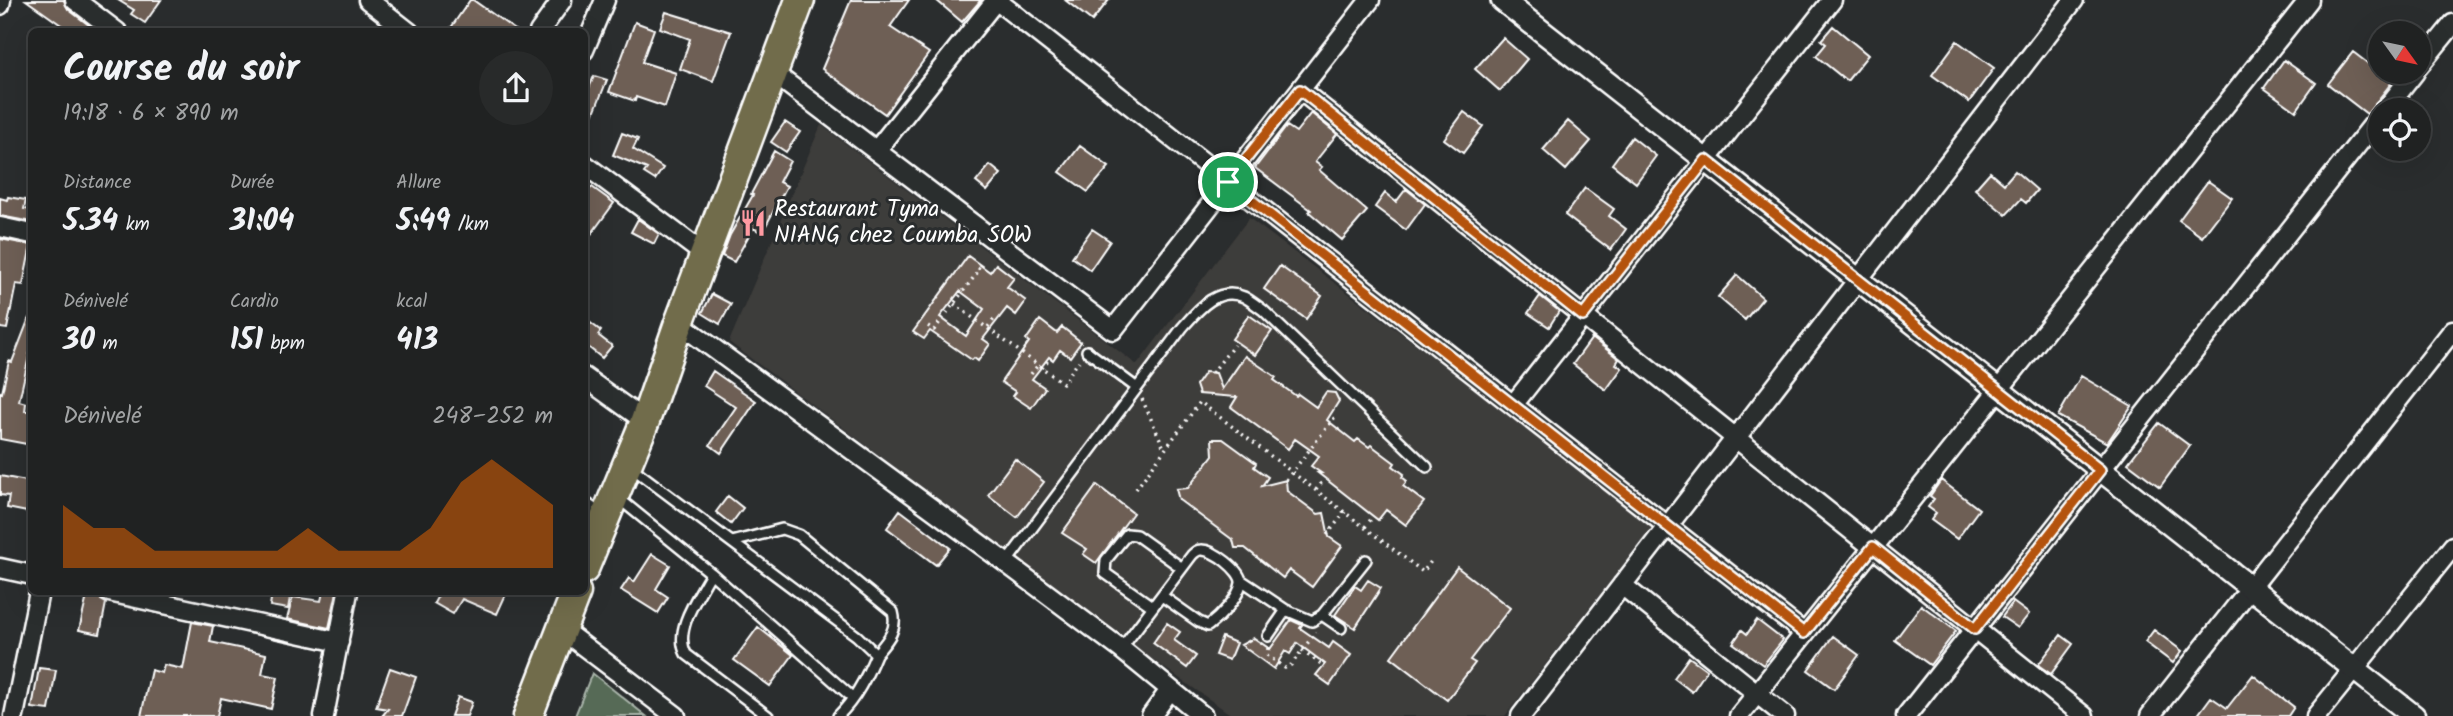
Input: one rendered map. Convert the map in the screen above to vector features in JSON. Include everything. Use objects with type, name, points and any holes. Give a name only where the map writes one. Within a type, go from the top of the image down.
[{"type":"highway","points":[[588,555],[601,508],[627,464],[645,421],[704,254],[800,0]]},
{"type":"highway","points":[[528,716],[575,595]]},
{"type":"street","points":[[75,0],[112,28]]},
{"type":"street","points":[[368,0],[404,28]]},
{"type":"street","points":[[542,28],[562,0]]},
{"type":"street","points":[[588,40],[605,0]]},
{"type":"street","points":[[876,151],[996,0],[1804,633]]},
{"type":"street","points":[[772,72],[1113,330],[1370,0]]},
{"type":"street","points":[[1502,0],[2414,716]]},
{"type":"street","points":[[1513,405],[1832,0]]},
{"type":"street","points":[[1521,716],[2074,0]]},
{"type":"street","points":[[1738,716],[2309,0]]},
{"type":"street","points":[[2431,52],[2453,24]]},
{"type":"street","points":[[2394,98],[2406,84]]},
{"type":"street","points":[[1300,90],[2084,716]]},
{"type":"street","points":[[1906,716],[2368,131]]},
{"type":"street","points":[[588,167],[704,254]]},
{"type":"street","points":[[0,227],[28,233]]},
{"type":"street","points":[[679,323],[1121,649],[1203,716]]},
{"type":"street","points":[[2150,716],[2453,330]]},
{"type":"street","points":[[588,380],[645,421]]},
{"type":"street","points":[[2316,716],[2453,546]]},
{"type":"street","points":[[0,568],[28,574]]},
{"type":"street","points":[[1622,585],[1785,716]]},
{"type":"street","points":[[14,716],[38,595]]},
{"type":"street","points":[[123,595],[339,642]]},
{"type":"street","points":[[193,610],[196,595]]},
{"type":"street","points":[[324,716],[347,595]]},
{"type":"street","points":[[561,629],[676,716]]},
{"type":"street","points":[[1151,716],[1170,690]]},
{"type":"lane","points":[[1006,563],[1182,328],[1204,304],[1222,295],[1242,296],[1263,310],[1427,467]]},
{"type":"lane","points":[[1087,351],[1137,388]]},
{"type":"lane","points":[[627,464],[857,636],[876,654]]},
{"type":"lane","points":[[601,508],[711,573],[853,698]]},
{"type":"lane","points":[[732,542],[782,529],[799,535],[892,612],[895,621],[891,636],[876,654],[866,677],[838,716]]},
{"type":"lane","points":[[1153,607],[1105,573],[1106,560],[1122,538],[1127,534],[1136,535],[1182,568]]},
{"type":"lane","points":[[1121,649],[1192,555],[1199,550],[1209,551],[1238,572],[1241,580],[1238,592],[1217,619],[1208,626],[1162,596]]},
{"type":"lane","points":[[1241,580],[1286,610],[1312,621],[1324,617],[1366,560]]},
{"type":"lane","points":[[711,573],[684,626],[682,645],[686,654],[768,716]]},
{"type":"lane","points":[[1268,636],[1286,610]]},
{"type":"lane","points":[[1324,617],[1341,628]]},
{"type":"path","points":[[928,326],[934,330],[980,269],[975,266]]},
{"type":"path","points":[[954,304],[1063,383],[1087,351]]},
{"type":"path","points":[[988,328],[995,318]]},
{"type":"path","points":[[1212,373],[1234,345]]},
{"type":"path","points":[[1042,368],[1048,360]]},
{"type":"path","points":[[1031,374],[1038,365]]},
{"type":"path","points":[[1137,388],[1165,450]]},
{"type":"path","points":[[1136,489],[1200,402],[1423,572],[1432,560]]},
{"type":"path","points":[[1286,480],[1335,417]]},
{"type":"path","points":[[1316,491],[1322,482]]},
{"type":"path","points":[[1327,535],[1345,512]]},
{"type":"path","points":[[1364,528],[1372,518]]},
{"type":"path","points":[[1268,636],[1268,655],[1285,668],[1291,665],[1324,617]]},
{"type":"path","points":[[1302,650],[1321,664]]},
{"type":"shaded area","points":[[821,125],[1137,365],[1249,218],[1654,525],[1505,716],[1233,716],[1118,635],[729,342]]},
{"type":"green space","points":[[592,673],[646,716],[575,716]]},
{"type":"building","points":[[26,0],[64,0],[68,9],[93,28],[65,28]]},
{"type":"building","points":[[118,0],[161,0],[145,23],[131,14],[134,10]]},
{"type":"building","points":[[470,0],[473,0],[512,28],[451,28]]},
{"type":"building","points":[[851,0],[909,0],[890,27],[929,53],[885,114],[822,69]]},
{"type":"building","points":[[936,0],[981,0],[962,22]]},
{"type":"building","points":[[1065,0],[1109,0],[1092,21]]},
{"type":"building","points":[[666,12],[731,32],[713,81],[680,69],[690,39],[660,28]]},
{"type":"building","points":[[635,22],[654,29],[642,62],[676,73],[665,107],[636,97],[635,101],[609,92]]},
{"type":"building","points":[[1833,26],[1868,55],[1847,81],[1816,56],[1826,44],[1821,40]]},
{"type":"building","points":[[1503,38],[1527,59],[1500,91],[1475,69]]},
{"type":"building","points":[[1957,41],[1994,68],[1969,102],[1932,75]]},
{"type":"building","points":[[2353,52],[2368,64],[2368,84],[2390,84],[2380,98],[2368,98],[2367,114],[2328,84]]},
{"type":"building","points":[[2284,60],[2316,83],[2296,111],[2264,88]]},
{"type":"building","points":[[594,76],[607,80],[588,128],[588,90]]},
{"type":"building","points":[[1464,112],[1483,126],[1463,153],[1444,139]]},
{"type":"building","points":[[1311,113],[1337,134],[1315,162],[1322,167],[1319,170],[1367,211],[1342,240],[1309,212],[1311,210],[1255,168],[1287,126],[1296,132]]},
{"type":"building","points":[[1568,121],[1591,141],[1566,170],[1543,150]]},
{"type":"building","points":[[785,122],[800,132],[786,152],[771,142]]},
{"type":"building","points":[[622,133],[638,139],[633,149],[663,168],[655,180],[644,173],[647,169],[613,155]]},
{"type":"building","points":[[1632,137],[1656,156],[1636,183],[1612,164]]},
{"type":"building","points":[[1080,146],[1109,167],[1088,192],[1060,172]]},
{"type":"building","points":[[774,151],[790,161],[779,182],[787,186],[762,233],[753,228],[734,262],[722,256],[730,235]]},
{"type":"building","points":[[990,165],[1001,174],[987,191],[976,182]]},
{"type":"building","points":[[2015,171],[2037,190],[2026,203],[2021,199],[2006,215],[1975,189],[1990,172],[2004,184]]},
{"type":"building","points":[[2208,181],[2232,198],[2202,237],[2179,220]]},
{"type":"building","points":[[592,187],[614,203],[588,239],[588,188]]},
{"type":"building","points":[[1585,188],[1614,209],[1609,216],[1626,229],[1611,250],[1565,215]]},
{"type":"building","points":[[1406,189],[1425,204],[1406,230],[1375,207],[1385,193],[1396,202]]},
{"type":"building","points":[[8,197],[26,200],[24,209],[28,210],[28,221],[0,216],[0,198],[7,200]]},
{"type":"building","points":[[638,219],[659,234],[654,244],[631,232]]},
{"type":"building","points":[[1092,229],[1110,241],[1090,270],[1072,257]]},
{"type":"building","points":[[0,239],[28,244],[28,260],[23,285],[16,284],[7,329],[0,328]]},
{"type":"building","points":[[968,256],[990,272],[996,264],[1014,278],[1007,287],[1026,301],[1016,315],[1007,308],[983,339],[990,344],[978,361],[974,358],[972,360],[930,331],[924,339],[913,332]],"holes":[[[960,291],[984,309],[966,336],[940,317]]]},
{"type":"building","points":[[1280,266],[1322,296],[1306,319],[1264,289]]},
{"type":"building","points":[[1737,275],[1763,298],[1745,320],[1718,297]]},
{"type":"building","points":[[712,294],[731,304],[720,324],[702,313]]},
{"type":"building","points":[[1540,296],[1559,311],[1549,327],[1528,313]]},
{"type":"building","points":[[1249,315],[1272,331],[1255,355],[1232,339]]},
{"type":"building","points":[[1040,320],[1057,333],[1062,327],[1081,342],[1070,357],[1060,350],[1053,360],[1049,357],[1032,379],[1045,388],[1031,408],[1013,396],[1016,392],[1001,382],[1029,342],[1026,340]]},
{"type":"building","points":[[28,321],[28,361],[19,401],[26,403],[25,411],[28,411],[28,444],[0,439],[0,392],[2,393],[9,361],[12,362]]},
{"type":"building","points":[[588,321],[601,331],[598,335],[612,346],[602,358],[588,347]]},
{"type":"building","points":[[1592,338],[1619,359],[1616,364],[1622,368],[1606,390],[1573,364]]},
{"type":"building","points":[[1245,356],[1276,377],[1274,380],[1296,396],[1298,394],[1316,407],[1326,392],[1335,393],[1339,401],[1327,420],[1355,442],[1358,439],[1369,447],[1371,445],[1395,463],[1393,466],[1404,474],[1402,477],[1407,481],[1403,486],[1424,502],[1406,525],[1386,510],[1378,520],[1311,466],[1319,456],[1295,439],[1288,449],[1231,407],[1237,397],[1199,394],[1196,385],[1205,372],[1216,373],[1222,389]]},
{"type":"building","points":[[713,371],[756,401],[721,453],[710,445],[736,407],[704,386]]},
{"type":"building","points":[[2081,376],[2132,406],[2107,443],[2058,416]]},
{"type":"building","points":[[2159,423],[2190,446],[2160,487],[2128,463]]},
{"type":"building","points":[[1212,439],[1223,439],[1256,463],[1254,467],[1268,477],[1262,486],[1286,480],[1287,491],[1318,514],[1324,513],[1329,537],[1342,546],[1312,587],[1289,570],[1283,578],[1245,548],[1235,548],[1233,540],[1179,500],[1176,489],[1188,488],[1213,455]]},
{"type":"building","points":[[1015,459],[1044,482],[1017,517],[988,495]]},
{"type":"building","points":[[0,476],[28,481],[28,512],[7,508],[9,496],[0,495]]},
{"type":"building","points":[[1941,480],[1979,509],[1957,539],[1931,520],[1936,513],[1928,507],[1934,499],[1930,496]]},
{"type":"building","points":[[1097,485],[1133,513],[1096,563],[1083,554],[1087,549],[1062,533]]},
{"type":"building","points":[[728,496],[743,508],[731,524],[716,512]]},
{"type":"building","points":[[900,510],[950,548],[936,565],[887,528]]},
{"type":"building","points":[[652,554],[670,565],[656,589],[668,597],[658,613],[621,590],[629,578],[634,582]]},
{"type":"building","points":[[1457,567],[1510,608],[1470,660],[1475,663],[1447,700],[1391,657]]},
{"type":"building","points":[[1368,580],[1381,588],[1355,628],[1335,615],[1355,586],[1361,590]]},
{"type":"building","points":[[87,595],[99,595],[106,603],[100,634],[79,630]]},
{"type":"building","points":[[272,595],[290,595],[288,609],[270,606]]},
{"type":"building","points":[[322,595],[336,595],[329,628],[287,619],[293,597],[321,601]]},
{"type":"building","points":[[438,595],[506,595],[497,614],[462,599],[453,614],[434,603]]},
{"type":"building","points":[[2013,602],[2029,614],[2018,628],[2002,617]]},
{"type":"building","points":[[1921,605],[1956,631],[1930,665],[1895,640]]},
{"type":"building","points":[[1291,620],[1302,625],[1300,628],[1329,648],[1333,642],[1351,655],[1330,685],[1316,675],[1325,664],[1297,643],[1290,654],[1285,651],[1274,669],[1241,645],[1254,638],[1270,649]]},
{"type":"building","points":[[1757,620],[1783,640],[1763,665],[1733,643],[1742,630],[1747,634]]},
{"type":"building","points":[[192,622],[213,626],[210,642],[266,654],[262,674],[278,677],[271,709],[221,698],[217,716],[141,716],[151,670],[162,673],[164,665],[183,669]]},
{"type":"building","points":[[1167,623],[1180,632],[1174,640],[1196,656],[1187,668],[1153,643]]},
{"type":"building","points":[[758,627],[793,655],[770,686],[734,660]]},
{"type":"building","points":[[2154,630],[2182,651],[2173,663],[2145,642]]},
{"type":"building","points":[[2061,635],[2073,644],[2051,674],[2038,665]]},
{"type":"building","points":[[1833,636],[1859,655],[1834,689],[1808,670]]},
{"type":"building","points":[[1222,637],[1236,643],[1229,660],[1215,655]]},
{"type":"building","points":[[1689,657],[1707,670],[1692,692],[1674,678]]},
{"type":"building","points":[[39,668],[56,670],[49,710],[32,708]]},
{"type":"building","points":[[390,668],[416,677],[402,716],[382,716],[388,709],[376,707]]},
{"type":"building","points":[[2253,675],[2294,707],[2288,716],[2197,716],[2211,697],[2227,708]]},
{"type":"building","points":[[458,697],[472,702],[467,716],[451,716]]},
{"type":"place","name":"Restaurant Tyma NIANG chez Coumba SOW","points":[[753,223]]},
{"type":"route","points":[[1300,90],[1583,316],[1706,160],[2100,470],[1975,629],[1873,547],[1804,633],[1228,182],[1300,90]]}]
